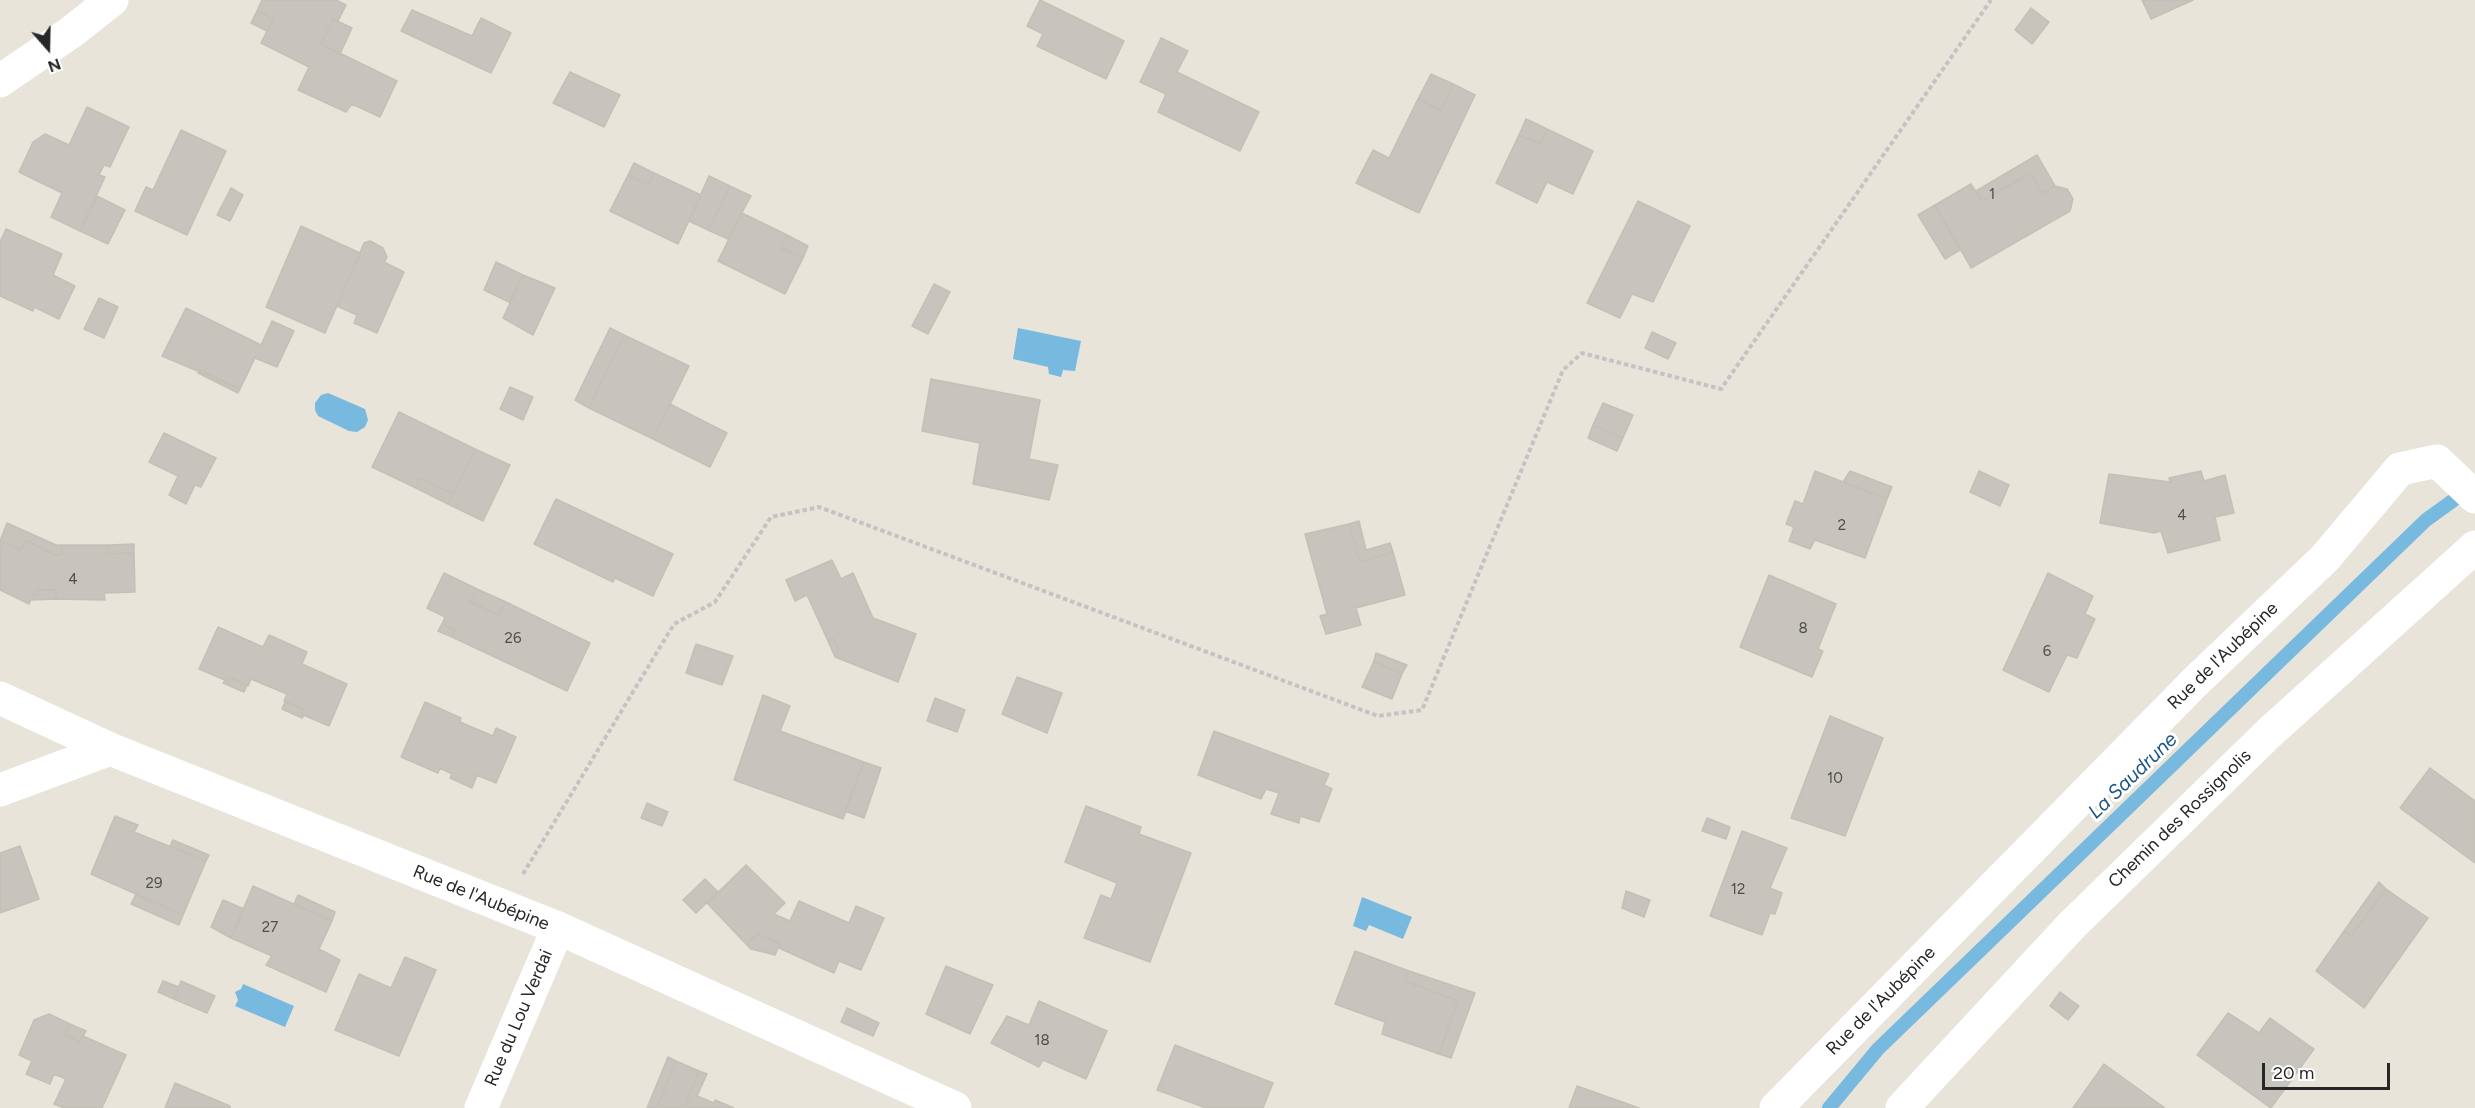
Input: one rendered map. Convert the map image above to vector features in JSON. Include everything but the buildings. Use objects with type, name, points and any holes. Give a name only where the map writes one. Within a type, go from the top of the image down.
[{"type":"street","points":[[0,81],[70,33],[112,0]]},
{"type":"street","name":"Rue de l'Aubépine","points":[[1776,1108],[2194,682],[2325,558],[2400,469],[2437,460],[2475,497]]},
{"type":"street","name":"Chemin des Rossignolis","points":[[1902,1108],[2072,925],[2269,733],[2475,547]]},
{"type":"street","name":"Rue de l'Aubépine","points":[[0,698],[110,749],[558,928],[955,1108]]},
{"type":"street","points":[[0,790],[110,749]]},
{"type":"street","name":"Rue du Lou Verdai","points":[[481,1108],[558,928]]},
{"type":"path","points":[[510,909],[526,867],[674,624],[715,602],[771,517],[819,507],[1378,716],[1422,710],[1563,370],[1582,353],[1721,389],[1991,0]]},
{"type":"water","points":[[1018,328],[1081,341],[1075,371],[1063,370],[1061,377],[1049,374],[1048,367],[1013,359]]},
{"type":"water","points":[[328,393],[365,409],[368,420],[365,427],[357,432],[349,431],[318,416],[315,403],[321,395]]},
{"type":"water","points":[[1362,897],[1412,917],[1403,939],[1369,925],[1366,931],[1353,926]]},
{"type":"water","points":[[243,984],[294,1006],[285,1027],[235,1006],[238,1000],[235,992],[241,989]]},
{"type":"waterway","name":"La Saudrune","points":[[1829,1108],[1878,1049],[2426,520],[2469,489]]}]
